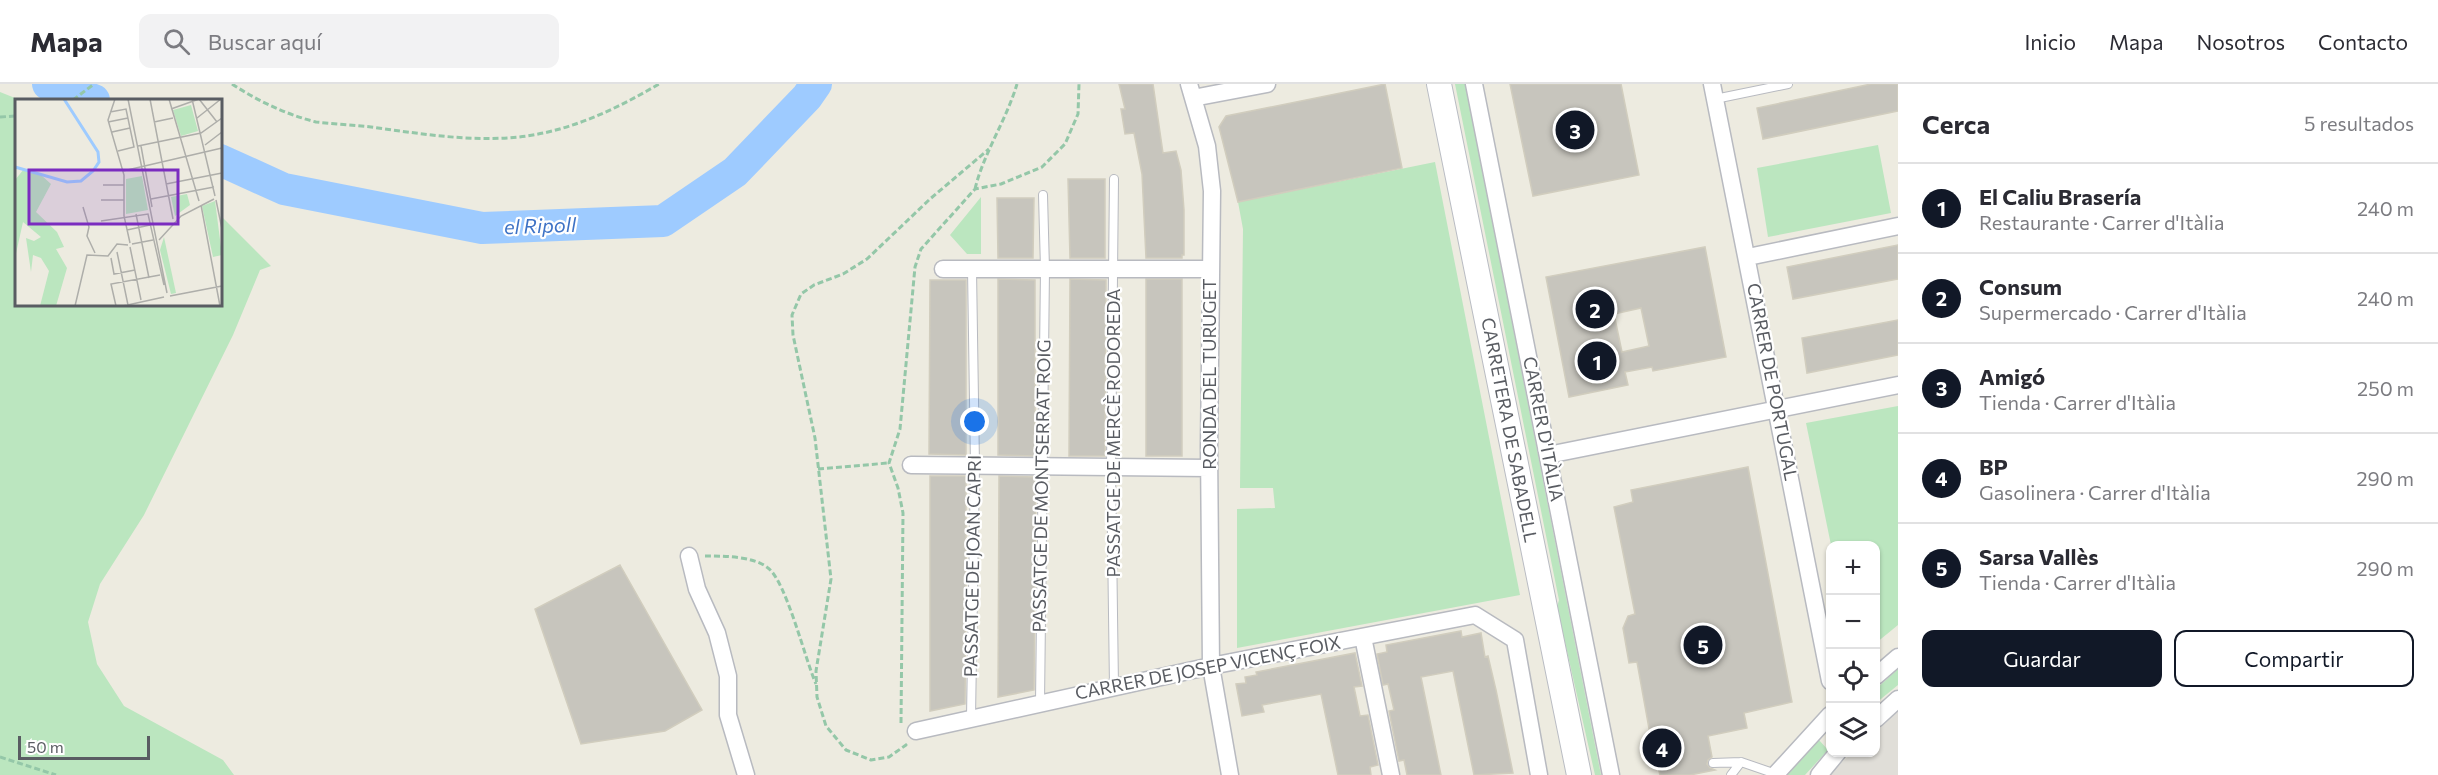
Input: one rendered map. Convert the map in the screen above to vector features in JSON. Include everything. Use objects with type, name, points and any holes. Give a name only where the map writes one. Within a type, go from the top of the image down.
[{"type":"street","points":[[1191,91],[1267,84]]},
{"type":"street","name":"CARRETERA DE SABADELL","points":[[1439,84],[1579,775]]},
{"type":"street","name":"CARRER D'ITÀLIA","points":[[1474,84],[1611,775]]},
{"type":"street","name":"RONDA DEL TURUGET","points":[[1191,91],[1207,146],[1212,191],[1209,468],[1211,666],[1230,775]]},
{"type":"street","name":"CARRER DE PORTUGAL","points":[[1713,91],[1748,257],[1775,408],[1826,661]]},
{"type":"street","points":[[1748,257],[1898,226]]},
{"type":"street","points":[[943,269],[1211,269]]},
{"type":"street","points":[[1548,455],[1898,385]]},
{"type":"street","points":[[911,465],[1209,468]]},
{"type":"street","points":[[689,556],[697,589],[717,633],[728,676],[729,715],[746,775]]},
{"type":"street","name":"CARRER DE JOSEP VICENÇ FOIX","points":[[907,734],[1211,666],[1475,615],[1515,640],[1539,775]]},
{"type":"street","points":[[1363,637],[1391,775]]},
{"type":"street","points":[[1880,672],[1898,657]]},
{"type":"street","points":[[1880,715],[1898,699]]},
{"type":"street","points":[[1775,774],[1826,720]]},
{"type":"street","points":[[1818,775],[1834,757]]},
{"type":"lane","points":[[1713,91],[1788,84]]},
{"type":"lane","name":"PASSATGE DE MERCÈ RODOREDA","points":[[1114,179],[1112,467],[1114,687]]},
{"type":"lane","name":"PASSATGE DE MONTSERRAT ROIG","points":[[1040,703],[1045,269],[1043,195]]},
{"type":"lane","name":"PASSATGE DE JOAN CAPRI","points":[[971,718],[975,466],[972,269]]},
{"type":"lane","points":[[1713,763],[1741,762],[1775,774]]},
{"type":"lane","points":[[1731,775],[1741,762]]},
{"type":"path","points":[[74,99],[94,84]]},
{"type":"path","points":[[232,84],[274,108],[316,122],[464,138],[500,139],[529,136],[589,120],[621,106],[659,84]]},
{"type":"path","points":[[989,149],[930,199],[867,260],[843,274],[814,285],[801,294],[792,315],[793,335],[815,438],[831,579],[820,644],[817,697],[826,726],[846,750],[871,760],[890,757],[906,745],[907,734],[900,702],[903,513],[898,488],[889,463],[900,429],[915,267],[921,249],[975,189],[980,167],[989,149],[1003,121],[1017,84]]},
{"type":"path","points":[[975,189],[1001,184],[1042,167],[1065,144],[1078,114],[1079,84]]},
{"type":"path","points":[[0,117],[15,116]]},
{"type":"path","points":[[818,469],[889,463]]},
{"type":"path","points":[[689,556],[742,558],[768,567],[782,586],[816,685]]},
{"type":"path","points":[[0,757],[56,775]]},
{"type":"shaded area","points":[[1898,709],[1898,775],[1829,775],[1848,757],[1880,757],[1880,726]]},
{"type":"green space","points":[[1455,84],[1465,84],[1601,775],[1595,775],[1557,607],[1559,600]]},
{"type":"green space","points":[[0,92],[18,99],[15,99],[15,306],[222,306],[222,217],[271,266],[260,270],[233,335],[144,515],[100,584],[88,622],[97,664],[124,706],[223,760],[234,775],[0,775]]},
{"type":"green space","points":[[1878,145],[1891,213],[1768,237],[1757,168]]},
{"type":"green space","points":[[1435,162],[1520,595],[1237,648],[1237,509],[1275,508],[1273,488],[1240,488],[1243,229],[1238,202]]},
{"type":"green space","points":[[981,197],[981,254],[967,254],[950,235]]},
{"type":"green space","points":[[1898,406],[1898,625],[1880,640],[1880,541],[1830,541],[1806,423]]},
{"type":"green space","points":[[1898,669],[1898,685],[1880,700],[1880,685]]},
{"type":"green space","points":[[1819,740],[1826,748],[1826,752],[1805,775],[1787,775]]},
{"type":"building","points":[[1119,84],[1153,84],[1163,153],[1176,151],[1181,170],[1184,210],[1184,255],[1182,258],[1146,258],[1142,174],[1134,133],[1125,134],[1121,109],[1125,109]]},
{"type":"building","points":[[1385,84],[1402,168],[1238,202],[1219,127],[1226,116]]},
{"type":"building","points":[[1510,84],[1621,84],[1639,175],[1533,196]]},
{"type":"building","points":[[1871,84],[1898,84],[1898,111],[1763,139],[1757,108]]},
{"type":"building","points":[[1068,179],[1105,179],[1105,258],[1070,258]]},
{"type":"building","points":[[997,198],[1034,198],[1033,258],[998,258]]},
{"type":"building","points":[[1898,245],[1898,279],[1793,299],[1787,267]]},
{"type":"building","points":[[1705,247],[1726,357],[1653,371],[1652,367],[1625,372],[1628,385],[1569,397],[1546,277]],"holes":[[[1641,308],[1649,346],[1622,352],[1614,314]]]},
{"type":"building","points":[[998,279],[1035,280],[1035,456],[998,455]]},
{"type":"building","points":[[1070,279],[1106,280],[1105,456],[1069,456]]},
{"type":"building","points":[[1146,279],[1182,279],[1182,456],[1146,456]]},
{"type":"building","points":[[930,280],[966,280],[966,455],[929,454]]},
{"type":"building","points":[[1898,320],[1898,355],[1807,373],[1802,338]]},
{"type":"building","points":[[1748,467],[1792,702],[1744,713],[1747,728],[1708,736],[1712,757],[1707,764],[1715,770],[1690,775],[1660,775],[1637,662],[1629,663],[1623,628],[1628,616],[1635,614],[1614,507],[1633,502],[1631,490]]},
{"type":"building","points":[[930,476],[966,476],[966,609],[965,704],[930,711]]},
{"type":"building","points":[[999,476],[1035,477],[1036,480],[1034,690],[998,697]]},
{"type":"building","points":[[620,565],[702,710],[665,731],[581,744],[535,609]]},
{"type":"building","points":[[1461,631],[1462,637],[1481,633],[1485,657],[1488,656],[1496,690],[1513,773],[1474,775],[1453,671],[1421,677],[1441,775],[1407,775],[1404,760],[1399,761],[1389,711],[1394,710],[1388,684],[1383,685],[1377,654],[1387,652],[1386,645]]},
{"type":"building","points":[[1355,653],[1362,686],[1354,687],[1360,716],[1368,715],[1378,765],[1370,767],[1371,775],[1338,775],[1321,694],[1262,705],[1264,712],[1242,716],[1236,684],[1246,683],[1245,677],[1257,675],[1256,672]]},
{"type":"waterway","name":"el Ripoll","points":[[48,84],[91,99]]},
{"type":"waterway","name":"el Ripoll","points":[[222,161],[284,189],[482,228],[663,221],[735,172],[807,97],[816,84]]},
{"type":"place","name":"Amigó","points":[[1575,130]]},
{"type":"place","name":"Consum","points":[[1595,309]]},
{"type":"place","name":"El Caliu Brasería","points":[[1597,361]]},
{"type":"place","name":"Sarsa Vallès","points":[[1703,645]]},
{"type":"place","name":"BP","points":[[1662,748]]}]
